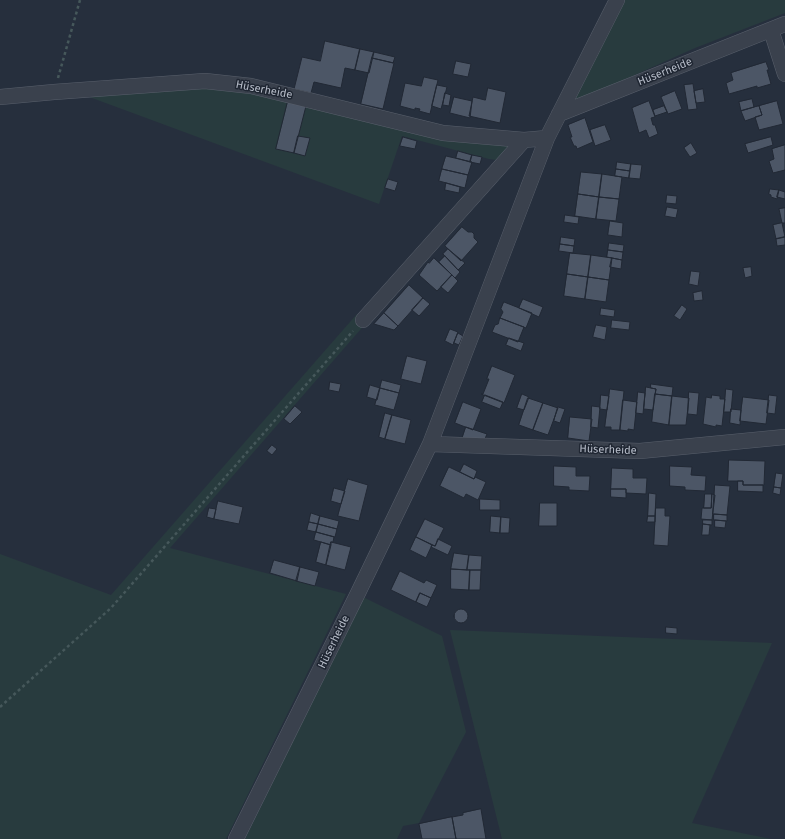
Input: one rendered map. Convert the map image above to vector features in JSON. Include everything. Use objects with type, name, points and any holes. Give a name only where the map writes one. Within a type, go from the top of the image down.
[{"type":"street","name":"Hüserheide","points":[[236,839],[430,444],[547,138],[617,0]]},
{"type":"street","name":"Hüserheide","points":[[559,114],[785,24]]},
{"type":"street","points":[[771,30],[785,74]]},
{"type":"street","name":"Hüserheide","points":[[0,98],[54,92],[205,81],[251,86],[443,133],[524,140],[547,138]]},
{"type":"street","points":[[363,320],[524,140]]},
{"type":"street","name":"Hüserheide","points":[[430,444],[640,451],[785,437]]},
{"type":"path","points":[[54,92],[80,0]]},
{"type":"path","points":[[0,707],[110,608],[363,320]]},
{"type":"shaded area","points":[[623,0],[785,0],[785,13],[695,48],[579,100],[574,96]]},
{"type":"shaded area","points":[[200,87],[251,92],[513,146],[497,160],[402,136],[379,204],[84,95]]},
{"type":"shaded area","points":[[357,314],[367,322],[170,548],[346,594],[226,839],[0,839],[0,554],[111,595]]},
{"type":"shaded area","points":[[363,597],[442,636],[466,732],[419,823],[403,826],[397,839],[245,839]]},
{"type":"shaded area","points":[[450,630],[772,643],[692,823],[771,839],[502,839]]},
{"type":"building","points":[[325,41],[360,49],[355,70],[345,68],[341,88],[314,82],[311,93],[294,89],[302,57],[320,61]]},
{"type":"building","points":[[360,49],[374,52],[369,73],[355,70]]},
{"type":"building","points":[[374,52],[395,57],[393,63],[372,58]]},
{"type":"building","points":[[372,58],[394,63],[383,109],[361,104]]},
{"type":"building","points":[[456,61],[471,64],[468,77],[453,74]]},
{"type":"building","points":[[766,62],[771,84],[757,88],[757,86],[729,94],[726,83],[733,80],[731,73]]},
{"type":"building","points":[[424,77],[438,80],[430,114],[419,111],[420,109],[415,108],[415,110],[400,106],[405,83],[421,86]]},
{"type":"building","points":[[693,84],[697,109],[688,110],[684,85]]},
{"type":"building","points":[[437,85],[447,87],[441,109],[432,106]]},
{"type":"building","points":[[488,88],[506,92],[500,123],[469,116],[473,97],[485,100]]},
{"type":"building","points":[[703,89],[705,102],[696,103],[694,91]]},
{"type":"building","points":[[675,91],[682,109],[668,114],[661,97]]},
{"type":"building","points":[[445,93],[451,95],[449,106],[443,105]]},
{"type":"building","points":[[454,97],[472,101],[470,118],[450,113]]},
{"type":"building","points":[[752,99],[754,107],[741,111],[739,102]]},
{"type":"building","points":[[288,101],[306,106],[294,153],[276,149]]},
{"type":"building","points":[[649,101],[655,117],[651,118],[658,134],[649,138],[646,130],[639,133],[632,108]]},
{"type":"building","points":[[777,101],[783,124],[759,130],[755,117],[762,115],[759,106]]},
{"type":"building","points":[[664,106],[667,112],[655,116],[653,110]]},
{"type":"building","points":[[759,106],[762,115],[745,121],[741,111]]},
{"type":"building","points":[[585,118],[593,142],[577,149],[570,137],[572,137],[568,125]]},
{"type":"building","points":[[605,125],[611,140],[595,146],[590,130]]},
{"type":"building","points":[[298,136],[310,138],[305,156],[294,153]]},
{"type":"building","points":[[403,137],[417,141],[415,149],[400,146]]},
{"type":"building","points":[[771,137],[773,145],[748,153],[745,144]]},
{"type":"building","points":[[691,143],[697,153],[690,157],[684,148]]},
{"type":"building","points":[[785,145],[785,170],[773,173],[769,161],[774,159],[772,149]]},
{"type":"building","points":[[458,151],[472,155],[470,162],[456,158]]},
{"type":"building","points":[[472,155],[482,157],[480,164],[470,162]]},
{"type":"building","points":[[446,156],[472,162],[468,175],[442,169]]},
{"type":"building","points":[[617,162],[631,164],[630,171],[616,169]]},
{"type":"building","points":[[631,164],[642,165],[640,179],[629,178]]},
{"type":"building","points":[[442,169],[468,175],[465,188],[439,181]]},
{"type":"building","points":[[616,169],[630,171],[629,178],[615,176]]},
{"type":"building","points":[[581,172],[602,174],[599,197],[578,194]]},
{"type":"building","points":[[602,174],[622,177],[619,199],[599,197]]},
{"type":"building","points":[[388,179],[398,182],[395,191],[385,188]]},
{"type":"building","points":[[446,183],[460,187],[459,193],[445,190]]},
{"type":"building","points":[[770,189],[779,190],[777,199],[771,197],[769,194]]},
{"type":"building","points":[[779,190],[785,192],[785,199],[777,197]]},
{"type":"building","points":[[578,194],[599,197],[596,219],[575,216]]},
{"type":"building","points":[[667,195],[677,196],[676,204],[666,203]]},
{"type":"building","points":[[599,197],[619,199],[616,221],[596,219]]},
{"type":"building","points":[[667,207],[678,209],[676,218],[665,216]]},
{"type":"building","points":[[785,208],[785,223],[782,223],[779,209]]},
{"type":"building","points":[[565,215],[579,217],[578,224],[564,222]]},
{"type":"building","points":[[610,221],[623,223],[622,237],[608,235]]},
{"type":"building","points":[[782,223],[785,237],[776,239],[773,225]]},
{"type":"building","points":[[462,227],[468,232],[472,232],[474,234],[474,238],[478,242],[461,261],[445,246]]},
{"type":"building","points":[[561,237],[575,239],[574,246],[560,244]]},
{"type":"building","points":[[785,237],[785,245],[777,246],[776,239]]},
{"type":"building","points":[[609,243],[624,245],[623,252],[608,250]]},
{"type":"building","points":[[560,244],[574,246],[573,253],[559,251]]},
{"type":"building","points":[[448,249],[465,263],[458,270],[443,254]]},
{"type":"building","points":[[608,250],[623,252],[622,260],[607,257]]},
{"type":"building","points":[[570,253],[591,255],[588,277],[567,274]]},
{"type":"building","points":[[591,255],[612,258],[609,280],[588,277]]},
{"type":"building","points":[[445,256],[460,272],[455,278],[439,262]]},
{"type":"building","points":[[434,258],[452,275],[437,291],[419,275],[428,262],[429,263]]},
{"type":"building","points":[[612,258],[622,260],[621,269],[610,267]]},
{"type":"building","points":[[751,267],[752,276],[745,278],[743,268]]},
{"type":"building","points":[[691,271],[700,272],[698,286],[689,284]]},
{"type":"building","points":[[567,274],[588,277],[585,299],[564,296]]},
{"type":"building","points":[[452,275],[458,281],[448,293],[441,287]]},
{"type":"building","points":[[588,277],[609,280],[606,302],[585,299]]},
{"type":"building","points":[[409,285],[423,298],[398,326],[384,313]]},
{"type":"building","points":[[702,291],[703,300],[694,301],[693,293]]},
{"type":"building","points":[[423,298],[430,304],[419,316],[412,310]]},
{"type":"building","points":[[523,299],[543,307],[539,317],[519,308]]},
{"type":"building","points":[[504,302],[532,313],[526,328],[500,318],[503,312],[501,309]]},
{"type":"building","points":[[682,305],[687,309],[680,320],[674,316]]},
{"type":"building","points":[[601,308],[615,310],[614,317],[600,315]]},
{"type":"building","points":[[384,313],[398,326],[394,330],[374,324]]},
{"type":"building","points":[[500,318],[524,327],[518,342],[492,332],[495,325],[498,324]]},
{"type":"building","points":[[612,320],[630,322],[629,330],[611,328]]},
{"type":"building","points":[[596,325],[607,327],[605,340],[593,337]]},
{"type":"building","points":[[450,329],[458,332],[453,345],[445,341]]},
{"type":"building","points":[[458,333],[463,336],[459,345],[454,343]]},
{"type":"building","points":[[509,338],[524,343],[521,351],[506,345]]},
{"type":"building","points":[[407,356],[427,361],[421,384],[401,379]]},
{"type":"building","points":[[492,366],[515,375],[504,403],[481,394],[483,394],[489,379],[487,379]]},
{"type":"building","points":[[382,380],[401,385],[399,393],[380,388]]},
{"type":"building","points":[[330,382],[341,384],[339,392],[329,390]]},
{"type":"building","points":[[651,384],[673,387],[672,396],[655,394],[656,389],[651,388]]},
{"type":"building","points":[[370,385],[380,388],[377,400],[367,397]]},
{"type":"building","points":[[646,387],[656,389],[653,410],[644,409]]},
{"type":"building","points":[[380,388],[399,393],[394,410],[375,405]]},
{"type":"building","points":[[610,389],[624,391],[620,430],[611,430],[611,427],[605,427]]},
{"type":"building","points":[[726,389],[733,390],[731,412],[724,412]]},
{"type":"building","points":[[638,392],[645,393],[643,414],[636,413]]},
{"type":"building","points":[[689,392],[699,393],[697,415],[688,414]]},
{"type":"building","points":[[522,394],[529,397],[524,410],[517,408]]},
{"type":"building","points":[[655,394],[672,396],[669,425],[652,422]]},
{"type":"building","points":[[485,395],[503,402],[500,409],[482,402]]},
{"type":"building","points":[[601,395],[609,396],[607,410],[600,409]]},
{"type":"building","points":[[712,395],[720,396],[720,399],[725,399],[722,426],[716,425],[716,427],[703,424],[706,397],[711,398]]},
{"type":"building","points":[[769,395],[777,396],[775,414],[767,413]]},
{"type":"building","points":[[672,396],[689,398],[686,425],[669,425]]},
{"type":"building","points":[[743,397],[769,400],[766,424],[740,421]]},
{"type":"building","points":[[528,398],[543,403],[533,430],[519,425]]},
{"type":"building","points":[[623,400],[637,402],[634,430],[620,430]]},
{"type":"building","points":[[463,402],[481,409],[473,430],[455,423]]},
{"type":"building","points":[[543,403],[558,408],[548,435],[533,430]]},
{"type":"building","points":[[295,406],[302,412],[290,424],[284,419]]},
{"type":"building","points":[[592,406],[600,407],[598,428],[591,427]]},
{"type":"building","points":[[558,407],[565,409],[560,423],[554,421]]},
{"type":"building","points":[[731,409],[741,410],[740,425],[730,423]]},
{"type":"building","points":[[385,413],[392,415],[385,439],[379,437]]},
{"type":"building","points":[[392,415],[411,420],[405,444],[385,439]]},
{"type":"building","points":[[570,417],[592,419],[589,441],[568,438]]},
{"type":"building","points":[[466,427],[487,434],[484,441],[462,439]]},
{"type":"building","points":[[272,445],[277,449],[272,455],[267,451]]},
{"type":"building","points":[[729,460],[765,461],[764,485],[743,485],[743,481],[728,481]]},
{"type":"building","points":[[464,464],[477,471],[474,479],[460,472]]},
{"type":"building","points":[[554,466],[576,467],[576,476],[590,476],[589,491],[569,490],[569,487],[554,486]]},
{"type":"building","points":[[670,466],[692,467],[691,475],[706,476],[705,491],[685,490],[685,487],[670,486]]},
{"type":"building","points":[[449,467],[474,479],[475,477],[486,482],[478,500],[466,494],[464,498],[440,486]]},
{"type":"building","points":[[612,468],[633,469],[633,478],[647,478],[646,494],[626,493],[626,489],[611,489]]},
{"type":"building","points":[[776,473],[783,474],[781,488],[774,487]]},
{"type":"building","points":[[348,479],[368,485],[359,521],[338,516]]},
{"type":"building","points":[[738,481],[743,481],[743,485],[763,485],[763,492],[738,491]]},
{"type":"building","points":[[715,485],[730,486],[727,515],[713,514]]},
{"type":"building","points":[[774,487],[781,488],[780,495],[773,493]]},
{"type":"building","points":[[334,488],[345,491],[341,504],[331,501]]},
{"type":"building","points":[[611,489],[626,489],[626,498],[611,497]]},
{"type":"building","points":[[649,493],[656,494],[655,516],[648,516]]},
{"type":"building","points":[[705,494],[712,494],[711,508],[704,508]]},
{"type":"building","points":[[712,494],[715,495],[712,520],[701,519],[702,508],[711,508]]},
{"type":"building","points":[[480,499],[500,500],[500,510],[480,510]]},
{"type":"building","points":[[218,501],[243,507],[239,524],[214,519]]},
{"type":"building","points":[[540,503],[557,503],[557,526],[539,526]]},
{"type":"building","points":[[209,508],[216,509],[214,519],[207,517]]},
{"type":"building","points":[[656,508],[665,508],[665,516],[670,516],[668,546],[654,545]]},
{"type":"building","points":[[311,513],[320,516],[318,524],[309,522]]},
{"type":"building","points":[[714,514],[727,515],[727,521],[714,520]]},
{"type":"building","points":[[320,516],[339,521],[337,529],[318,524]]},
{"type":"building","points":[[491,516],[501,517],[500,533],[490,532]]},
{"type":"building","points":[[648,516],[655,516],[655,522],[647,522]]},
{"type":"building","points":[[501,517],[510,518],[509,533],[500,533]]},
{"type":"building","points":[[425,519],[444,528],[435,546],[416,537]]},
{"type":"building","points":[[703,520],[712,520],[712,525],[703,524]]},
{"type":"building","points":[[715,520],[726,521],[725,528],[715,527]]},
{"type":"building","points":[[309,522],[318,524],[316,532],[307,530]]},
{"type":"building","points":[[318,524],[337,529],[335,537],[316,532]]},
{"type":"building","points":[[703,524],[710,525],[709,535],[702,535]]},
{"type":"building","points":[[316,532],[334,537],[331,545],[314,540]]},
{"type":"building","points":[[416,537],[432,545],[426,558],[410,550]]},
{"type":"building","points":[[438,539],[452,546],[448,555],[431,547],[432,545],[435,546]]},
{"type":"building","points":[[321,542],[331,545],[326,565],[316,562]]},
{"type":"building","points":[[331,542],[351,547],[345,570],[326,565]]},
{"type":"building","points":[[454,553],[469,555],[467,570],[451,569]]},
{"type":"building","points":[[469,555],[482,556],[481,570],[467,570]]},
{"type":"building","points":[[274,560],[300,567],[297,581],[270,573]]},
{"type":"building","points":[[300,567],[319,572],[315,586],[296,581]]},
{"type":"building","points":[[451,569],[470,570],[469,590],[451,589]]},
{"type":"building","points":[[470,570],[481,570],[480,590],[469,590]]},
{"type":"building","points":[[400,571],[424,583],[426,580],[437,585],[431,598],[420,593],[416,602],[391,590]]},
{"type":"building","points":[[420,593],[431,598],[427,607],[416,602]]},
{"type":"building","points":[[461,609],[466,611],[468,616],[466,621],[461,623],[456,621],[454,616],[456,611]]},
{"type":"building","points":[[666,627],[677,628],[677,634],[666,633]]},
{"type":"building","points":[[481,809],[486,839],[456,839],[452,817]]},
{"type":"building","points":[[452,817],[456,839],[422,839],[419,824]]}]
